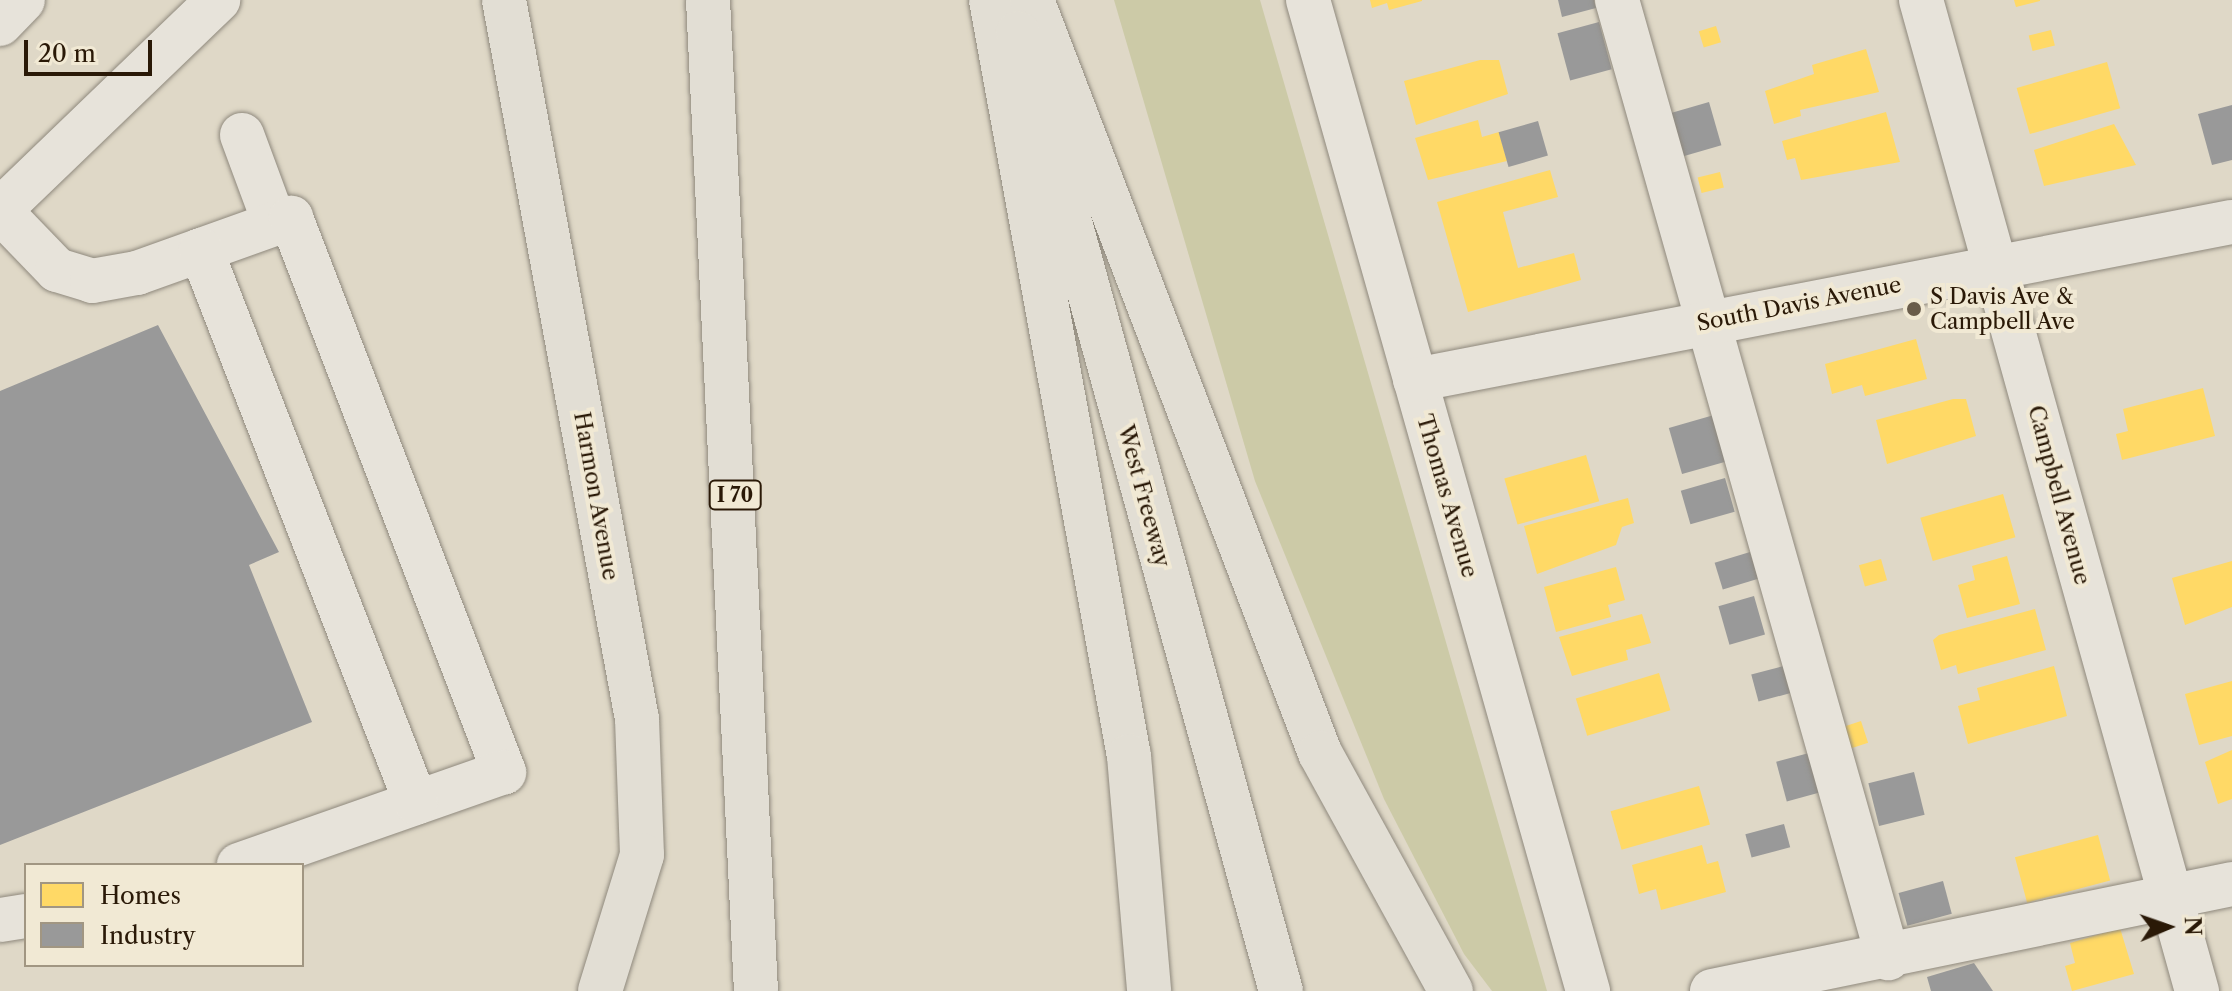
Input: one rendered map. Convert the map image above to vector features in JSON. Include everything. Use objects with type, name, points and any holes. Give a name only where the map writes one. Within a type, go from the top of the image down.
[{"type":"main road","name":"Harmon Avenue","points":[[504,0],[637,719],[642,855],[600,991]]},
{"type":"main road","name":"I 70","points":[[708,0],[756,991]]},
{"type":"main road","points":[[991,0],[1129,756],[1149,991]]},
{"type":"main road","name":"West Freeway","points":[[1009,0],[1281,991]]},
{"type":"main road","points":[[1032,0],[1320,753],[1451,991]]},
{"type":"street","points":[[0,24],[23,0]]},
{"type":"street","points":[[218,0],[0,211],[57,270],[92,281],[201,250],[291,218],[504,772],[245,863]]},
{"type":"street","name":"Thomas Avenue","points":[[1308,0],[1588,991]]},
{"type":"street","points":[[1617,0],[1888,958]]},
{"type":"street","name":"Campbell Avenue","points":[[1921,0],[2197,991]]},
{"type":"street","points":[[242,135],[275,224]]},
{"type":"street","name":"South Davis Avenue","points":[[1415,380],[1707,321],[2232,222]]},
{"type":"street","points":[[201,250],[416,803]]},
{"type":"street","points":[[1712,991],[1888,958],[2232,884]]},
{"type":"street","points":[[0,920],[24,916]]},
{"type":"shaded area","points":[[1114,0],[1260,0],[1547,991],[1492,991],[1464,954],[1384,799],[1255,481]]},
{"type":"building: Homes","points":[[1370,0],[1422,1],[1389,10],[1387,3],[1372,8]]},
{"type":"building: Homes","points":[[2014,0],[2040,0],[2040,1],[2016,7]]},
{"type":"building: Homes","points":[[1716,26],[1721,42],[1704,48],[1699,31]]},
{"type":"building: Homes","points":[[2051,30],[2055,46],[2033,51],[2029,36]]},
{"type":"building: Homes","points":[[1866,49],[1879,92],[1800,110],[1801,116],[1774,124],[1765,91],[1814,74],[1812,65]]},
{"type":"building: Homes","points":[[1480,60],[1499,60],[1508,94],[1416,125],[1404,81]]},
{"type":"building: Homes","points":[[2107,62],[2120,108],[2030,134],[2017,88]]},
{"type":"building: Homes","points":[[1886,112],[1900,162],[1801,180],[1795,158],[1787,160],[1782,141]]},
{"type":"building: Homes","points":[[1478,120],[1482,137],[1499,132],[1507,161],[1428,180],[1415,138]]},
{"type":"building: Homes","points":[[2114,124],[2136,165],[2044,186],[2034,150]]},
{"type":"building: Homes","points":[[1550,170],[1558,197],[1503,212],[1518,268],[1574,253],[1581,280],[1468,312],[1437,202]]},
{"type":"building: Homes","points":[[1720,172],[1724,188],[1702,193],[1698,178]]},
{"type":"building: Homes","points":[[1916,339],[1927,379],[1865,396],[1862,385],[1832,394],[1825,364]]},
{"type":"building: Homes","points":[[2203,388],[2215,436],[2122,460],[2116,434],[2128,431],[2123,409]]},
{"type":"building: Homes","points":[[1953,399],[1966,399],[1976,436],[1887,464],[1876,420]]},
{"type":"building: Homes","points":[[1586,455],[1599,501],[1518,525],[1504,478]]},
{"type":"building: Homes","points":[[2003,494],[2015,537],[1933,561],[1920,518]]},
{"type":"building: Homes","points":[[1628,498],[1634,523],[1622,527],[1616,545],[1537,574],[1524,526]]},
{"type":"building: Homes","points":[[2007,556],[2020,604],[1967,618],[1958,585],[1975,580],[1972,566]]},
{"type":"building: Homes","points":[[1881,559],[1887,580],[1865,586],[1859,565]]},
{"type":"building: Homes","points":[[2232,561],[2232,607],[2185,625],[2172,578]]},
{"type":"building: Homes","points":[[1616,567],[1625,600],[1608,605],[1611,617],[1556,632],[1544,587]]},
{"type":"building: Homes","points":[[2035,609],[2046,650],[1958,674],[1956,665],[1941,670],[1933,640],[1939,635]]},
{"type":"building: Homes","points":[[1642,614],[1651,643],[1626,650],[1628,660],[1572,676],[1559,637]]},
{"type":"building: Homes","points":[[2054,666],[2067,716],[1968,744],[1958,706],[1980,700],[1977,688]]},
{"type":"building: Homes","points":[[1659,673],[1670,710],[1587,736],[1576,698]]},
{"type":"building: Homes","points":[[2232,681],[2232,736],[2199,745],[2185,694]]},
{"type":"building: Homes","points":[[1861,721],[1868,743],[1849,749],[1842,727]]},
{"type":"building: Homes","points":[[2232,750],[2232,799],[2218,804],[2205,762]]},
{"type":"building: Homes","points":[[1699,786],[1710,824],[1622,850],[1611,811]]},
{"type":"building: Homes","points":[[2098,835],[2110,880],[2027,903],[2015,857]]},
{"type":"building: Homes","points":[[1702,845],[1707,864],[1718,861],[1726,892],[1661,910],[1656,889],[1639,894],[1632,865]]},
{"type":"building: Homes","points":[[2120,928],[2134,974],[2072,991],[2065,966],[2075,963],[2070,943]]},
{"type":"building: Industry","points":[[1558,0],[1594,0],[1596,8],[1562,17]]},
{"type":"building: Industry","points":[[1599,22],[1612,69],[1570,80],[1557,33]]},
{"type":"building: Industry","points":[[1709,102],[1721,145],[1679,157],[1667,114]]},
{"type":"building: Industry","points":[[2232,105],[2232,160],[2212,165],[2198,114]]},
{"type":"building: Industry","points":[[1538,121],[1548,156],[1509,167],[1499,132]]},
{"type":"building: Industry","points":[[158,325],[279,552],[249,565],[312,722],[0,845],[0,391]]},
{"type":"building: Industry","points":[[1714,415],[1727,461],[1682,474],[1669,428]]},
{"type":"building: Industry","points":[[1725,478],[1735,512],[1690,524],[1681,491]]},
{"type":"building: Industry","points":[[1750,552],[1758,579],[1723,590],[1715,563]]},
{"type":"building: Industry","points":[[1754,596],[1765,634],[1729,645],[1718,606]]},
{"type":"building: Industry","points":[[1787,665],[1794,692],[1759,702],[1751,675]]},
{"type":"building: Industry","points":[[1809,753],[1820,793],[1787,801],[1776,762]]},
{"type":"building: Industry","points":[[1914,772],[1925,815],[1879,826],[1868,783]]},
{"type":"building: Industry","points":[[1784,824],[1790,847],[1752,858],[1745,834]]},
{"type":"building: Industry","points":[[1943,881],[1952,914],[1907,926],[1899,893]]},
{"type":"building: Industry","points":[[1974,963],[1993,991],[1931,991],[1927,977]]},
{"type":"place","name":"S Davis Ave & Campbell Ave","points":[[1914,309]]}]
